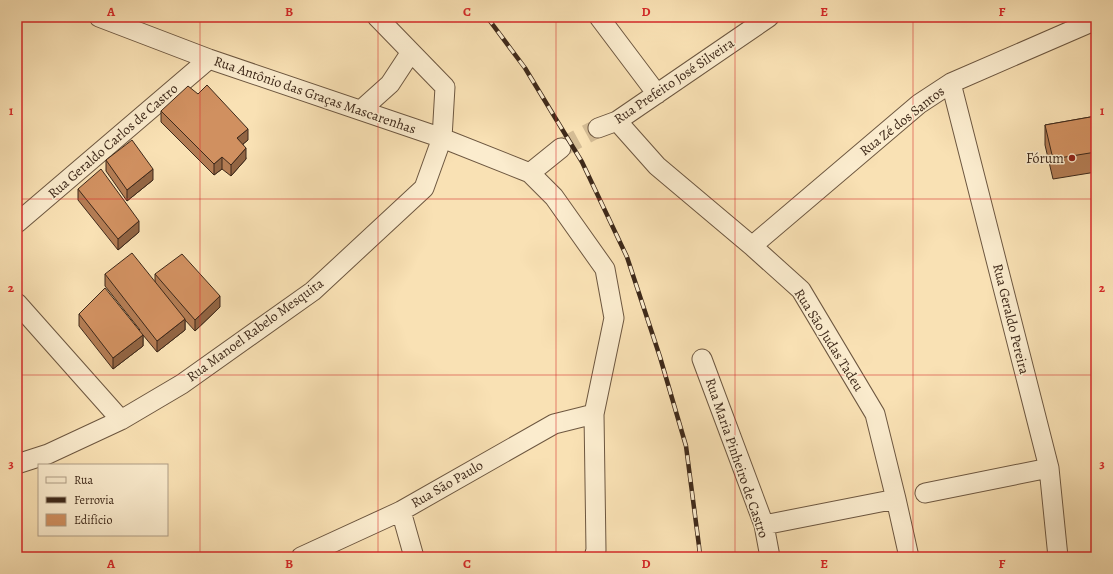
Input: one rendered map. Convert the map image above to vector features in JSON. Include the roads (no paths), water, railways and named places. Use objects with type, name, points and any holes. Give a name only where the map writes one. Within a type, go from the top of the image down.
[{"type":"street","name":"Rua Antônio das Graças Mascarenhas","points":[[99,17],[208,59],[442,138],[530,173]]},
{"type":"street","name":"Rua Manoel Rabelo Mesquita","points":[[17,464],[48,454],[121,420],[182,384],[313,291],[424,188],[442,138],[445,87],[377,17]]},
{"type":"street","points":[[599,17],[657,94]]},
{"type":"street","name":"Rua Prefeito José Silveira","points":[[598,128],[617,121],[769,17]]},
{"type":"street","name":"Rua Zé dos Santos","points":[[752,246],[919,104],[951,83],[1096,20]]},
{"type":"street","points":[[361,110],[390,84],[412,52]]},
{"type":"street","name":"Rua Geraldo Carlos de Castro","points":[[17,223],[208,59]]},
{"type":"street","name":"Rua Geraldo Pereira","points":[[951,83],[1049,468],[1058,557]]},
{"type":"street","name":"Rua São Judas Tadeu","points":[[617,121],[657,166],[752,246],[801,290],[875,414],[909,557]]},
{"type":"street","points":[[560,148],[530,173],[554,196],[605,269],[614,318],[594,414],[596,550],[594,557]]},
{"type":"street","points":[[17,303],[121,420]]},
{"type":"street","name":"Rua Maria Pinheiro de Castro","points":[[702,359],[764,525],[770,557]]},
{"type":"street","name":"Rua São Paulo","points":[[301,557],[401,511],[554,424],[594,414]]},
{"type":"street","points":[[926,493],[1049,468]]},
{"type":"street","points":[[764,525],[896,499]]},
{"type":"street","points":[[401,511],[414,557]]},
{"type":"tunnel","points":[[561,148],[598,128]]},
{"type":"railway","points":[[487,17],[525,68],[582,162],[627,257],[660,357],[686,446],[700,557]]},
{"type":"place","name":"Fórum","points":[[1072,158]]}]
